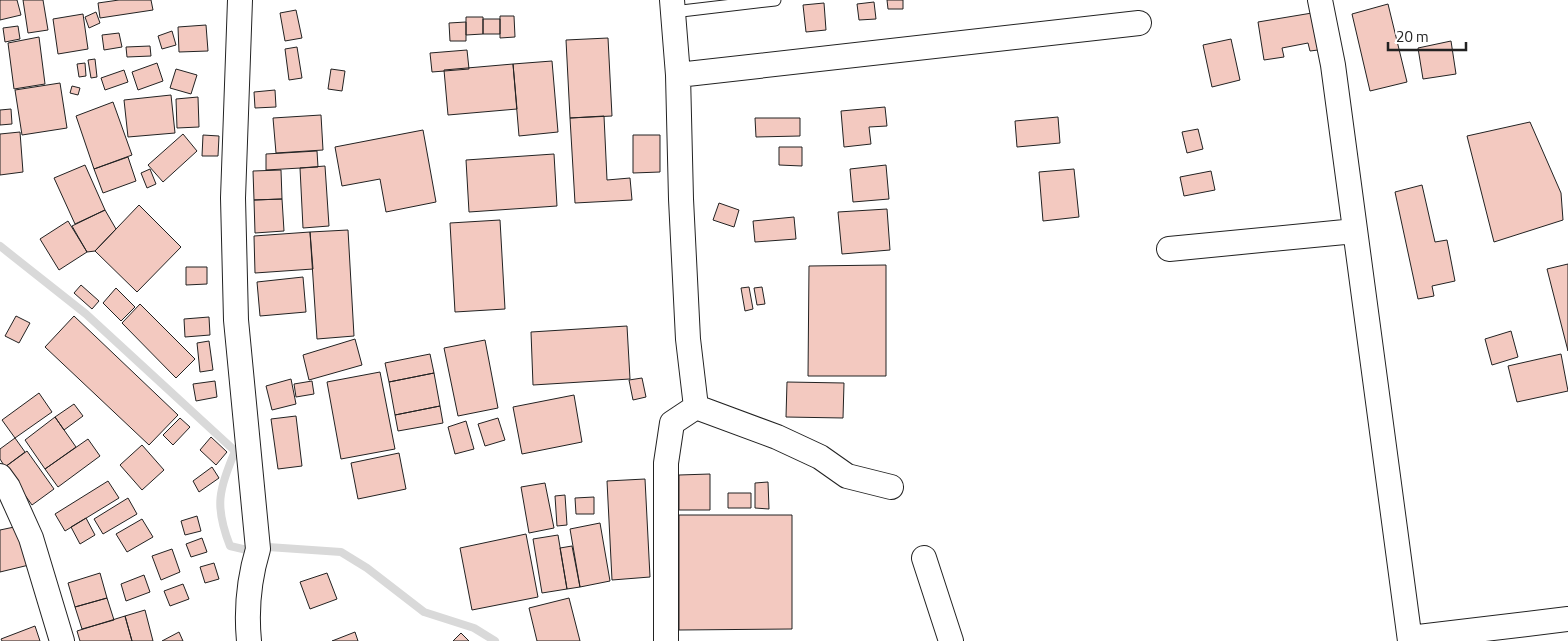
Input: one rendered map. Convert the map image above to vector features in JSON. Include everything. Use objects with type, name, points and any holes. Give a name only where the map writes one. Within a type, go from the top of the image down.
[{"type":"street","points":[[240,0],[233,198],[236,320],[258,549],[251,574],[248,606],[249,641]]},
{"type":"street","points":[[1320,0],[1333,65],[1410,640],[1568,619]]},
{"type":"street","points":[[672,6],[678,75],[688,339],[696,407]]},
{"type":"street","points":[[678,75],[1139,23]]},
{"type":"street","points":[[1169,248],[1356,230]]},
{"type":"street","points":[[696,407],[777,436],[820,457],[848,476],[891,487]]},
{"type":"street","points":[[666,641],[666,463],[672,423],[696,407]]},
{"type":"street","points":[[3,485],[31,538],[62,641]]},
{"type":"street","points":[[924,558],[951,641]]},
{"type":"lane","points":[[672,6],[775,0]]},
{"type":"building","points":[[0,0],[17,0],[21,15],[0,20]]},
{"type":"building","points":[[23,0],[43,0],[48,30],[28,33]]},
{"type":"building","points":[[119,0],[151,0],[153,10],[100,18],[98,3]]},
{"type":"building","points":[[887,0],[903,0],[903,9],[888,9]]},
{"type":"building","points":[[874,2],[876,19],[859,20],[857,4]]},
{"type":"building","points":[[824,3],[826,30],[806,32],[803,5]]},
{"type":"building","points":[[1388,4],[1407,82],[1370,91],[1352,14]]},
{"type":"building","points":[[296,10],[302,38],[285,41],[280,13]]},
{"type":"building","points":[[96,12],[100,23],[89,28],[85,17]]},
{"type":"building","points":[[1312,13],[1318,50],[1310,51],[1308,43],[1282,48],[1284,57],[1264,60],[1258,22]]},
{"type":"building","points":[[83,14],[88,49],[58,54],[53,19]]},
{"type":"building","points":[[500,16],[514,16],[515,37],[500,38]]},
{"type":"building","points":[[466,17],[483,17],[483,34],[466,35]]},
{"type":"building","points":[[483,19],[500,19],[500,34],[483,34]]},
{"type":"building","points":[[466,22],[466,41],[450,41],[449,23]]},
{"type":"building","points":[[206,25],[208,51],[179,52],[178,27]]},
{"type":"building","points":[[18,26],[20,39],[5,42],[3,28]]},
{"type":"building","points":[[172,31],[176,45],[162,49],[158,36]]},
{"type":"building","points":[[119,33],[122,47],[104,50],[102,35]]},
{"type":"building","points":[[39,37],[45,84],[14,89],[8,43]]},
{"type":"building","points":[[608,38],[612,116],[570,118],[566,40]]},
{"type":"building","points":[[1231,39],[1240,80],[1212,87],[1203,45]]},
{"type":"building","points":[[1451,41],[1456,74],[1423,79],[1418,48]]},
{"type":"building","points":[[150,46],[151,56],[127,57],[126,47]]},
{"type":"building","points":[[297,47],[302,78],[289,80],[285,49]]},
{"type":"building","points":[[467,50],[469,69],[432,72],[430,53]]},
{"type":"building","points":[[95,59],[97,77],[91,78],[88,60]]},
{"type":"building","points":[[552,61],[558,132],[519,136],[513,64]]},
{"type":"building","points":[[85,63],[86,76],[79,77],[77,64]]},
{"type":"building","points":[[157,63],[163,81],[138,90],[132,72]]},
{"type":"building","points":[[513,64],[517,109],[448,115],[444,70]]},
{"type":"building","points":[[176,69],[197,75],[191,94],[170,88]]},
{"type":"building","points":[[331,69],[345,71],[342,91],[328,89]]},
{"type":"building","points":[[124,70],[128,82],[105,90],[101,78]]},
{"type":"building","points":[[60,83],[67,128],[22,135],[15,90]]},
{"type":"building","points":[[72,86],[80,88],[78,95],[70,93]]},
{"type":"building","points":[[275,90],[276,107],[255,108],[254,92]]},
{"type":"building","points":[[171,95],[175,133],[128,137],[124,100]]},
{"type":"building","points":[[198,97],[199,127],[177,128],[176,99]]},
{"type":"building","points":[[113,102],[132,155],[94,169],[76,116]]},
{"type":"building","points":[[885,107],[887,126],[869,127],[871,144],[844,147],[841,111]]},
{"type":"building","points":[[11,109],[12,124],[0,125],[0,110]]},
{"type":"building","points":[[321,115],[323,150],[276,153],[273,118]]},
{"type":"building","points":[[604,116],[607,180],[630,178],[632,200],[575,203],[570,118]]},
{"type":"building","points":[[1058,117],[1060,143],[1017,147],[1015,121]]},
{"type":"building","points":[[755,118],[800,118],[800,136],[756,137]]},
{"type":"building","points":[[1530,122],[1561,193],[1563,220],[1494,242],[1467,136]]},
{"type":"building","points":[[1198,129],[1203,149],[1187,153],[1182,132]]},
{"type":"building","points":[[423,130],[436,202],[386,212],[380,179],[342,186],[335,147]]},
{"type":"building","points":[[20,132],[23,172],[0,175],[0,134]]},
{"type":"building","points":[[183,134],[197,151],[163,182],[148,165]]},
{"type":"building","points":[[203,135],[219,136],[218,156],[202,156]]},
{"type":"building","points":[[633,135],[660,135],[660,172],[633,173]]},
{"type":"building","points":[[779,147],[802,147],[802,166],[779,165]]},
{"type":"building","points":[[317,151],[318,167],[266,170],[266,154]]},
{"type":"building","points":[[554,154],[557,206],[469,212],[466,160]]},
{"type":"building","points":[[128,157],[136,181],[103,193],[94,169]]},
{"type":"building","points":[[85,165],[105,210],[75,224],[54,178]]},
{"type":"building","points":[[886,165],[889,199],[853,202],[850,169]]},
{"type":"building","points":[[325,166],[329,226],[303,228],[300,168]]},
{"type":"building","points":[[150,169],[156,184],[147,188],[141,173]]},
{"type":"building","points":[[1074,169],[1079,217],[1043,221],[1039,172]]},
{"type":"building","points":[[281,170],[282,199],[254,200],[253,171]]},
{"type":"building","points":[[1211,171],[1215,190],[1184,196],[1180,177]]},
{"type":"building","points":[[1422,185],[1435,242],[1447,240],[1455,281],[1432,286],[1434,296],[1418,299],[1395,192]]},
{"type":"building","points":[[282,199],[284,231],[255,233],[254,200]]},
{"type":"building","points":[[719,203],[739,210],[734,227],[713,220]]},
{"type":"building","points":[[139,205],[181,247],[137,292],[95,251]]},
{"type":"building","points":[[887,209],[890,250],[842,254],[838,212]]},
{"type":"building","points":[[105,210],[116,229],[95,251],[87,252],[72,226]]},
{"type":"building","points":[[794,217],[796,239],[755,242],[753,221]]},
{"type":"building","points":[[500,220],[505,309],[455,312],[450,223]]},
{"type":"building","points":[[68,221],[87,252],[59,270],[40,239]]},
{"type":"building","points":[[348,230],[354,336],[317,339],[310,232]]},
{"type":"building","points":[[310,232],[313,269],[255,273],[254,236]]},
{"type":"building","points":[[1568,264],[1568,351],[1547,269]]},
{"type":"building","points":[[886,265],[886,376],[808,376],[809,266]]},
{"type":"building","points":[[186,267],[207,267],[207,284],[186,285]]},
{"type":"building","points":[[303,277],[306,312],[260,316],[257,282]]},
{"type":"building","points":[[81,285],[99,301],[92,309],[74,293]]},
{"type":"building","points":[[749,287],[753,309],[745,311],[741,288]]},
{"type":"building","points":[[762,287],[765,304],[757,305],[754,288]]},
{"type":"building","points":[[116,288],[135,307],[121,321],[103,303]]},
{"type":"building","points":[[140,304],[195,359],[176,378],[122,323]]},
{"type":"building","points":[[16,316],[30,323],[19,343],[5,336]]},
{"type":"building","points":[[74,316],[178,415],[149,445],[45,347]]},
{"type":"building","points":[[209,317],[210,335],[185,337],[184,319]]},
{"type":"building","points":[[627,326],[630,379],[533,385],[531,332]]},
{"type":"building","points":[[1511,331],[1518,357],[1492,365],[1485,339]]},
{"type":"building","points":[[355,339],[362,365],[309,380],[303,355]]},
{"type":"building","points":[[485,340],[498,408],[458,416],[444,348]]},
{"type":"building","points":[[209,341],[213,370],[200,372],[197,343]]},
{"type":"building","points":[[430,354],[434,373],[389,382],[385,363]]},
{"type":"building","points":[[1561,354],[1568,391],[1517,402],[1508,366]]},
{"type":"building","points":[[380,372],[395,449],[341,459],[327,382]]},
{"type":"building","points":[[434,373],[440,406],[395,415],[389,382]]},
{"type":"building","points":[[642,378],[646,397],[633,400],[629,380]]},
{"type":"building","points":[[291,379],[296,404],[272,410],[266,386]]},
{"type":"building","points":[[215,381],[217,397],[196,401],[193,384]]},
{"type":"building","points":[[312,381],[314,394],[296,397],[294,384]]},
{"type":"building","points":[[787,382],[844,383],[843,418],[786,417]]},
{"type":"building","points":[[39,393],[52,412],[15,438],[2,420]]},
{"type":"building","points":[[574,395],[582,442],[522,454],[513,407]]},
{"type":"building","points":[[74,404],[83,416],[64,430],[55,417]]},
{"type":"building","points":[[440,406],[443,423],[398,431],[395,415]]},
{"type":"building","points":[[296,416],[302,466],[278,469],[271,419]]},
{"type":"building","points":[[55,417],[76,447],[45,469],[25,440]]},
{"type":"building","points":[[180,418],[190,427],[173,445],[163,435]]},
{"type":"building","points":[[498,418],[505,440],[485,446],[478,424]]},
{"type":"building","points":[[466,421],[474,449],[455,454],[448,427]]},
{"type":"building","points":[[211,437],[227,452],[216,465],[200,450]]},
{"type":"building","points":[[15,438],[25,452],[5,467],[0,459],[0,449]]},
{"type":"building","points":[[88,439],[100,456],[58,487],[45,469]]},
{"type":"building","points":[[142,445],[164,470],[142,490],[120,465]]},
{"type":"building","points":[[27,451],[54,489],[32,505],[5,467]]},
{"type":"building","points":[[399,453],[406,489],[358,499],[351,463]]},
{"type":"building","points":[[212,467],[219,478],[199,492],[193,481]]},
{"type":"building","points":[[710,474],[710,510],[679,510],[679,475]]},
{"type":"building","points":[[645,479],[650,577],[612,580],[607,481]]},
{"type":"building","points":[[108,481],[119,498],[65,531],[55,514]]},
{"type":"building","points":[[768,482],[769,509],[755,508],[755,483]]},
{"type":"building","points":[[545,483],[554,528],[529,533],[521,487]]},
{"type":"building","points":[[728,493],[751,493],[751,508],[728,508]]},
{"type":"building","points":[[565,495],[567,525],[557,526],[555,496]]},
{"type":"building","points":[[594,497],[594,514],[576,514],[575,498]]},
{"type":"building","points":[[128,498],[137,514],[103,534],[94,519]]},
{"type":"building","points":[[679,515],[792,515],[792,629],[679,630]]},
{"type":"building","points":[[197,516],[201,531],[185,535],[181,521]]},
{"type":"building","points":[[86,518],[95,535],[80,544],[71,527]]},
{"type":"building","points":[[142,519],[153,537],[127,552],[116,534]]},
{"type":"building","points":[[600,523],[610,581],[580,587],[570,529]]},
{"type":"building","points":[[19,526],[29,565],[0,572],[0,530]]},
{"type":"building","points":[[526,534],[538,597],[472,610],[460,548]]},
{"type":"building","points":[[558,535],[567,589],[542,593],[533,539]]},
{"type":"building","points":[[202,538],[207,552],[191,557],[186,544]]},
{"type":"building","points":[[572,546],[580,587],[567,589],[560,548]]},
{"type":"building","points":[[172,549],[180,572],[161,580],[152,556]]},
{"type":"building","points":[[214,563],[219,579],[205,583],[200,567]]},
{"type":"building","points":[[100,573],[107,598],[75,607],[68,583]]},
{"type":"building","points":[[327,573],[337,599],[310,609],[300,582]]},
{"type":"building","points":[[144,575],[150,592],[126,601],[121,584]]},
{"type":"building","points":[[183,584],[189,599],[170,606],[164,591]]},
{"type":"building","points":[[107,598],[114,620],[82,629],[75,607]]},
{"type":"building","points":[[569,598],[580,641],[537,641],[529,608]]},
{"type":"building","points":[[145,610],[153,641],[132,641],[125,616]]},
{"type":"building","points":[[125,616],[132,641],[80,641],[77,631]]},
{"type":"building","points":[[35,626],[40,641],[2,641],[1,639]]},
{"type":"building","points":[[179,632],[183,641],[162,641]]},
{"type":"building","points":[[355,632],[358,641],[332,641]]},
{"type":"building","points":[[461,633],[469,641],[453,641]]},
{"type":"waterway","points":[[0,246],[86,314],[235,451],[225,477],[220,498],[222,519],[230,546],[247,550],[268,547],[341,552],[367,568],[424,612],[474,628],[495,641]]}]
